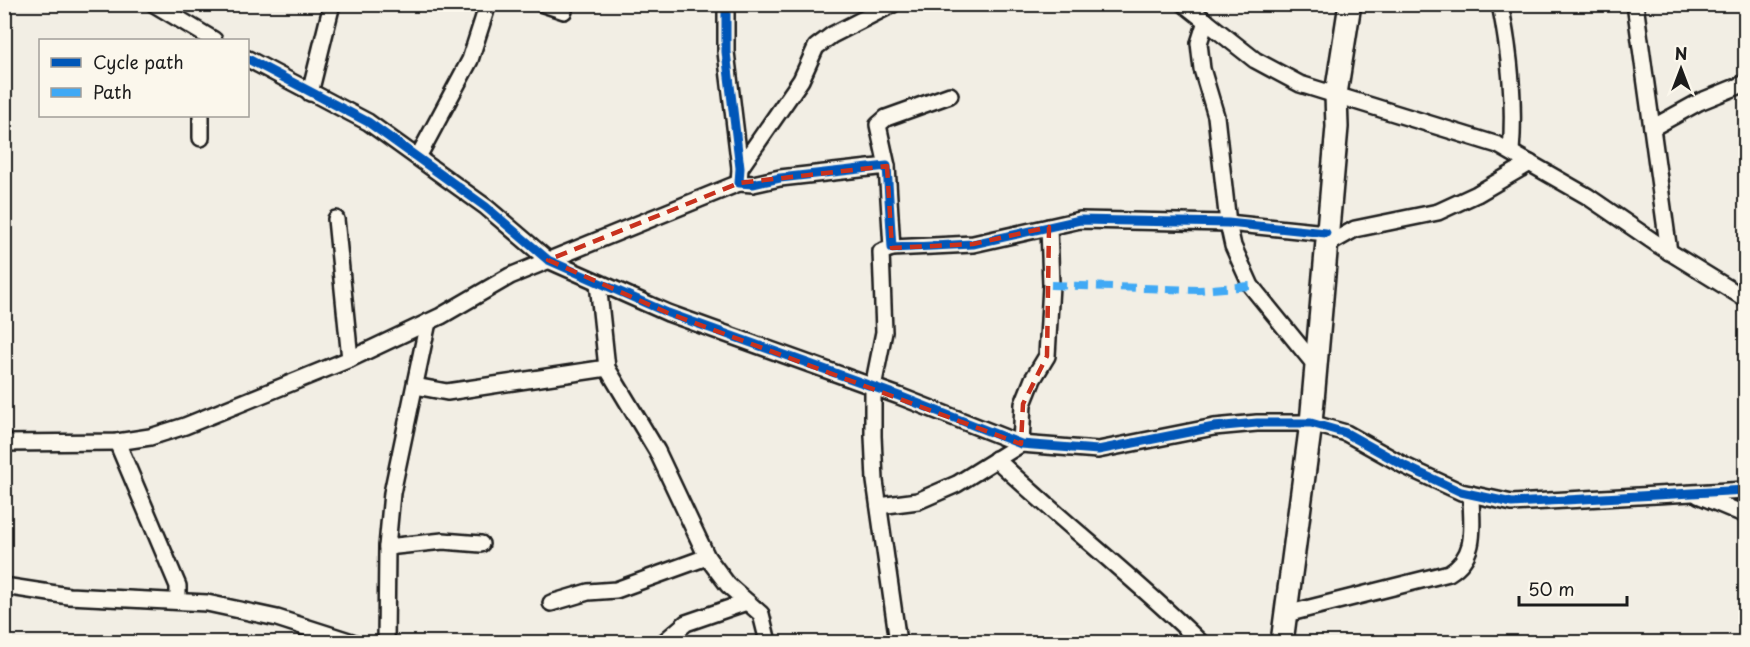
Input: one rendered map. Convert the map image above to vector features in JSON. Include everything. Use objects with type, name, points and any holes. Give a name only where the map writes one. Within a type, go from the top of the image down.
[{"type":"street","points":[[154,4],[208,39]]},
{"type":"street","points":[[310,93],[332,4]]},
{"type":"street","points":[[418,157],[470,60],[488,4]]},
{"type":"street","points":[[543,4],[564,11]]},
{"type":"street","points":[[726,4],[726,52],[740,175],[753,184],[780,178],[887,166]]},
{"type":"street","points":[[4,442],[117,442],[150,437],[213,416],[350,359],[428,322],[510,276],[631,229],[740,175],[801,80],[816,47],[832,35],[893,4]]},
{"type":"street","points":[[1184,4],[1255,60],[1300,84],[1498,145],[1587,196],[1669,252],[1746,299]]},
{"type":"street","points":[[1282,642],[1311,423],[1337,127],[1336,94],[1350,4]]},
{"type":"street","points":[[1500,4],[1506,32],[1514,120],[1511,152]]},
{"type":"street","points":[[1635,4],[1669,252]]},
{"type":"street","points":[[1206,21],[1198,43],[1202,69],[1216,117],[1228,223],[1233,246],[1251,286],[1316,366]]},
{"type":"street","points":[[249,60],[368,122],[486,207],[548,260],[668,313],[873,387],[1021,444],[1098,450],[1214,427],[1311,423],[1346,433],[1405,466],[1471,494],[1512,503],[1746,490]]},
{"type":"street","points":[[1652,128],[1699,102],[1746,83]]},
{"type":"street","points":[[892,248],[887,166],[878,125],[886,118],[950,95]]},
{"type":"street","points":[[201,117],[201,138]]},
{"type":"street","points":[[898,642],[874,470],[873,387],[884,332],[881,252],[892,248],[973,244],[1080,220],[1228,223],[1326,232],[1355,229],[1438,212],[1477,194],[1530,163]]},
{"type":"street","points":[[336,219],[350,359]]},
{"type":"street","points":[[1021,444],[1023,404],[1033,379],[1047,356],[1051,285],[1049,227]]},
{"type":"street","points":[[1326,232],[1355,229]]},
{"type":"street","points":[[598,283],[607,368],[657,450],[707,557],[728,585],[761,614],[768,642]]},
{"type":"street","points":[[386,642],[387,547],[392,493],[428,322]]},
{"type":"street","points":[[415,386],[447,392],[607,368]]},
{"type":"street","points":[[117,442],[178,586],[178,600]]},
{"type":"street","points":[[879,506],[918,501],[957,484],[1021,444]]},
{"type":"street","points":[[996,459],[1134,583],[1160,603],[1200,642]]},
{"type":"street","points":[[1695,493],[1746,514]]},
{"type":"street","points":[[1286,614],[1449,573],[1464,564],[1471,546],[1471,494]]},
{"type":"street","points":[[387,547],[443,541],[481,544]]},
{"type":"street","points":[[551,603],[588,592],[616,590],[707,557]]},
{"type":"street","points":[[4,586],[69,596],[178,600],[249,611],[317,629],[352,642]]},
{"type":"street","points":[[664,642],[686,623],[747,602]]},
{"type":"highlighted area","points":[[887,166],[892,248],[973,244],[1049,227],[1047,356],[1023,404],[1021,444],[668,313],[548,260],[739,183]]},
{"type":"marked path","points":[[1051,285],[1199,290],[1251,286]]},
{"type":"cycle path","points":[[726,4],[726,52],[740,168],[739,183],[753,184],[780,178],[887,166],[892,248],[973,244],[1080,220],[1228,223],[1326,233]]},
{"type":"cycle path","points":[[249,60],[368,122],[486,207],[548,260],[668,313],[899,396],[1021,444],[1098,450],[1214,427],[1257,423],[1311,423],[1346,433],[1405,466],[1461,492],[1512,503],[1746,490]]}]
